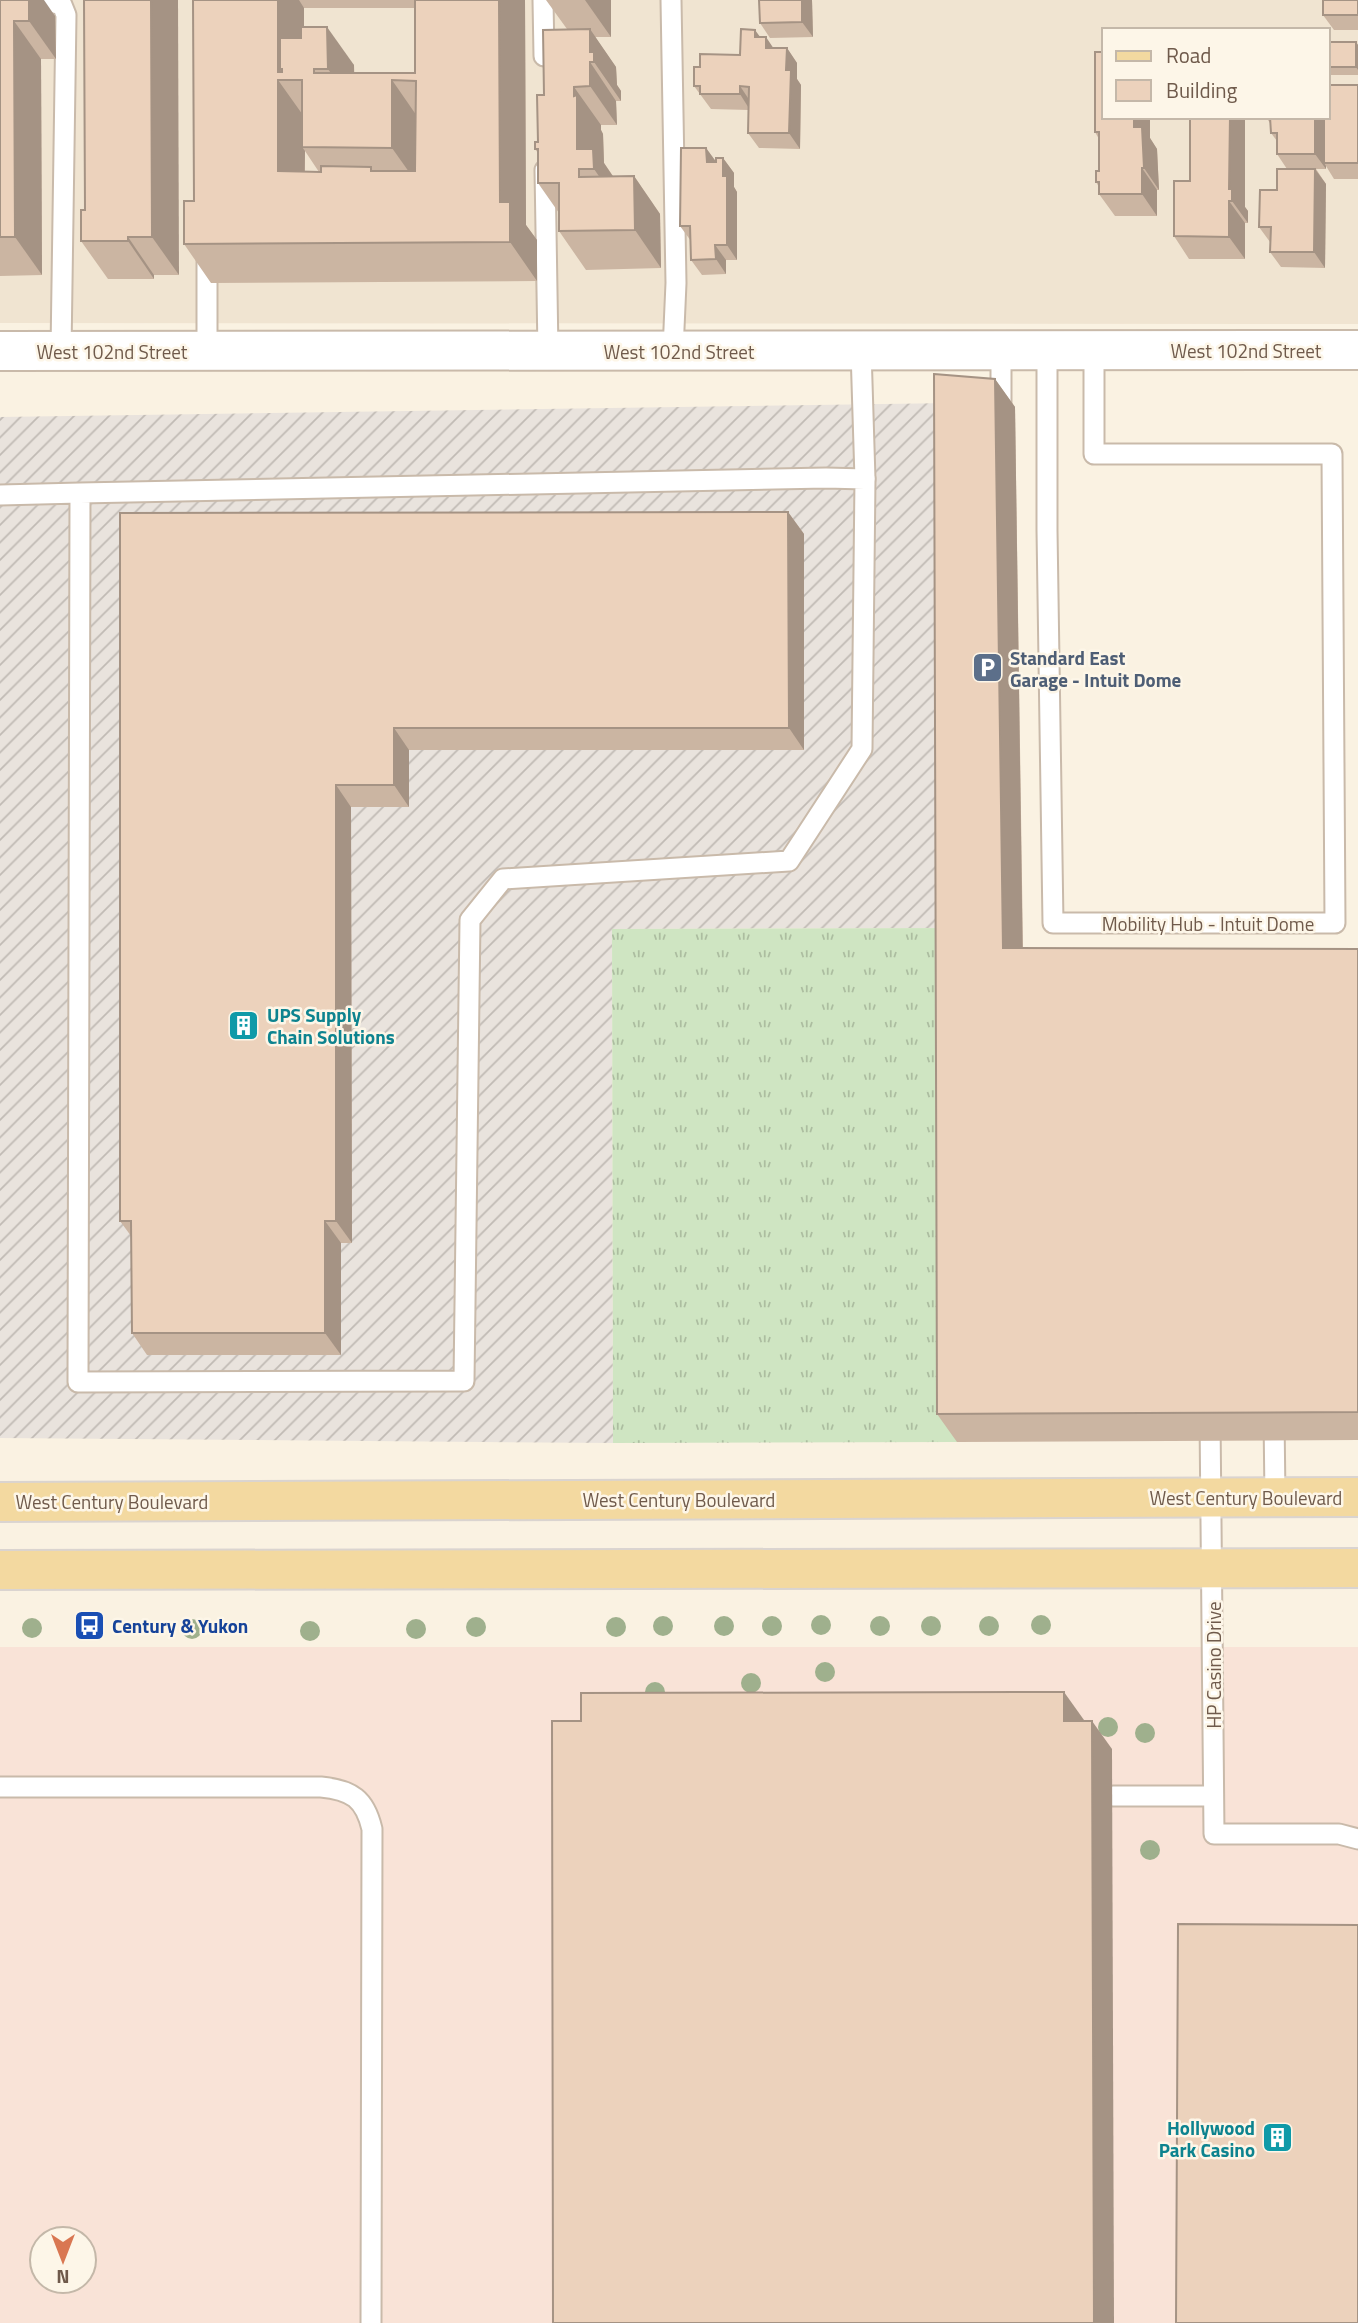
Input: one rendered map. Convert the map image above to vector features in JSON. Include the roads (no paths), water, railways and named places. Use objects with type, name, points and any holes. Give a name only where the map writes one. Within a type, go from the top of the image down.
[{"type":"main road","name":"West Century Boulevard","points":[[0,1502],[1358,1497]]},
{"type":"main road","points":[[0,1570],[1358,1568]]},
{"type":"street","name":"West 102nd Street","points":[[0,351],[861,350],[981,355],[1047,350],[1358,349]]},
{"type":"lane","points":[[14,0],[47,1],[62,5],[66,15],[61,351]]},
{"type":"lane","points":[[543,0],[544,68]]},
{"type":"lane","points":[[671,0],[676,283],[673,351]]},
{"type":"lane","points":[[545,151],[548,351]]},
{"type":"lane","points":[[207,226],[207,351]]},
{"type":"lane","points":[[80,493],[78,1382],[464,1381],[470,920],[503,879],[789,861],[862,749],[864,479],[861,350]]},
{"type":"lane","name":"Mobility Hub - Intuit Dome","points":[[1047,350],[1053,923],[1335,923],[1332,454],[1094,454],[1094,350]]},
{"type":"lane","points":[[981,355],[1002,434]]},
{"type":"lane","points":[[0,495],[864,479]]},
{"type":"lane","name":"HP Casino Drive","points":[[1209,1395],[1214,1834],[1339,1833],[1358,1839]]},
{"type":"lane","points":[[1274,1401],[1275,1497]]},
{"type":"lane","points":[[0,1787],[321,1787],[339,1789],[355,1797],[368,1810],[372,1829],[371,2323]]},
{"type":"lane","points":[[1113,1797],[1213,1797]]},
{"type":"place","name":"Standard East Garage - Intuit Dome","points":[[987,668]]},
{"type":"place","name":"UPS Supply Chain Solutions","points":[[244,1025]]},
{"type":"place","name":"Century & Yukon","points":[[89,1625]]},
{"type":"place","name":"Hollywood Park Casino","points":[[1278,2138]]}]
